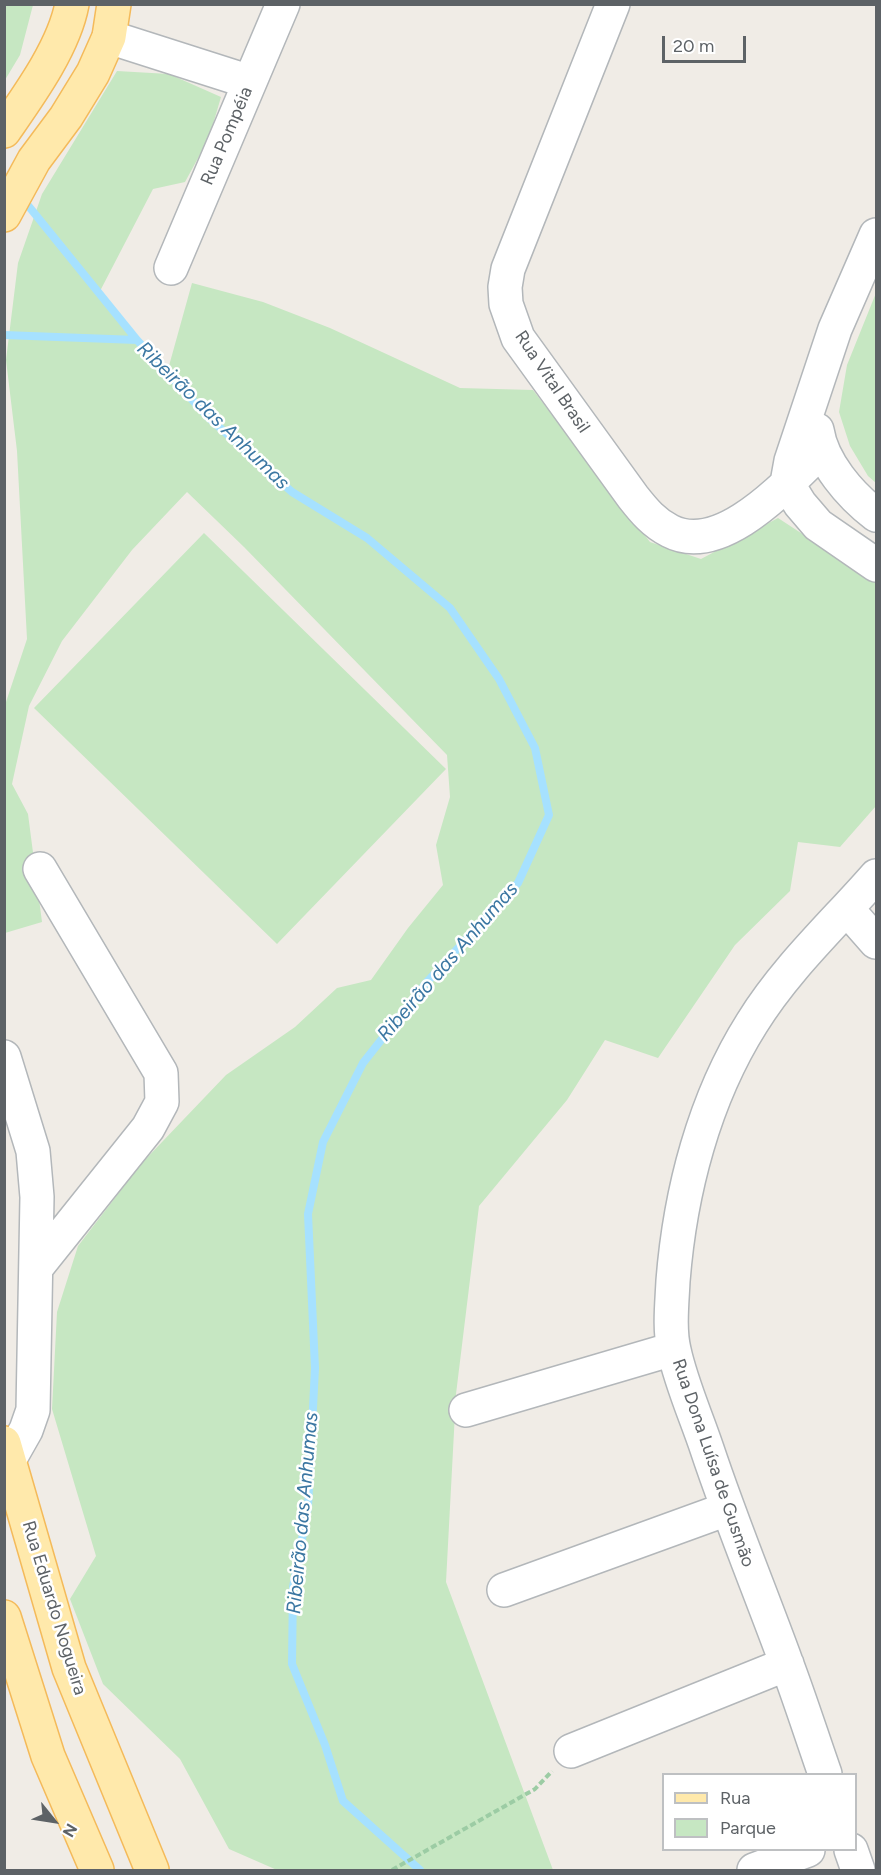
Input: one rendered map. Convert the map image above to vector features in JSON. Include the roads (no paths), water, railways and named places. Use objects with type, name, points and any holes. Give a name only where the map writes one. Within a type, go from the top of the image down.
[{"type":"main road","points":[[4,131],[57,47],[72,4]]},
{"type":"main road","points":[[4,215],[34,160],[66,117],[93,73],[109,38],[114,4]]},
{"type":"main road","name":"Rua Eduardo Nogueira","points":[[7,1452],[69,1668],[152,1870]]},
{"type":"main road","points":[[4,1617],[48,1756],[97,1870]]},
{"type":"street","name":"Rua Pompéia","points":[[171,267],[283,4]]},
{"type":"street","name":"Rua Vital Brasil","points":[[613,4],[508,269],[505,287],[506,304],[518,338],[633,497],[650,518],[672,532],[694,537],[711,535],[735,525],[787,483],[822,450]]},
{"type":"street","points":[[109,38],[250,82]]},
{"type":"street","points":[[876,235],[835,329],[791,461],[787,483],[800,504],[818,525],[876,565]]},
{"type":"street","points":[[813,396],[822,450],[837,474],[876,515]]},
{"type":"street","points":[[36,1268],[148,1128],[162,1102],[161,1073],[40,869]]},
{"type":"street","name":"Rua Dona Luísa de Gusmão","points":[[825,1773],[787,1664],[727,1509],[673,1349],[671,1308],[679,1227],[707,1116],[723,1079],[751,1024],[778,985],[876,876]]},
{"type":"street","points":[[847,909],[876,942]]},
{"type":"street","points":[[4,1057],[33,1151],[37,1197],[33,1410],[26,1430],[7,1452]]},
{"type":"street","points":[[466,1410],[673,1349]]},
{"type":"street","points":[[504,1590],[727,1509]]},
{"type":"street","points":[[571,1751],[787,1664]]},
{"type":"street","points":[[754,1870],[805,1851]]},
{"type":"street","points":[[851,1851],[858,1870]]},
{"type":"waterway","points":[[22,198],[137,340]]},
{"type":"waterway","name":"Ribeirão das Anhumas","points":[[4,335],[137,340],[209,418],[292,492],[367,538],[450,608],[499,679],[535,748],[549,815],[518,883],[426,983],[363,1063],[323,1142],[308,1214],[315,1368],[308,1507],[293,1587],[292,1664],[325,1745],[343,1801],[420,1870]]}]
